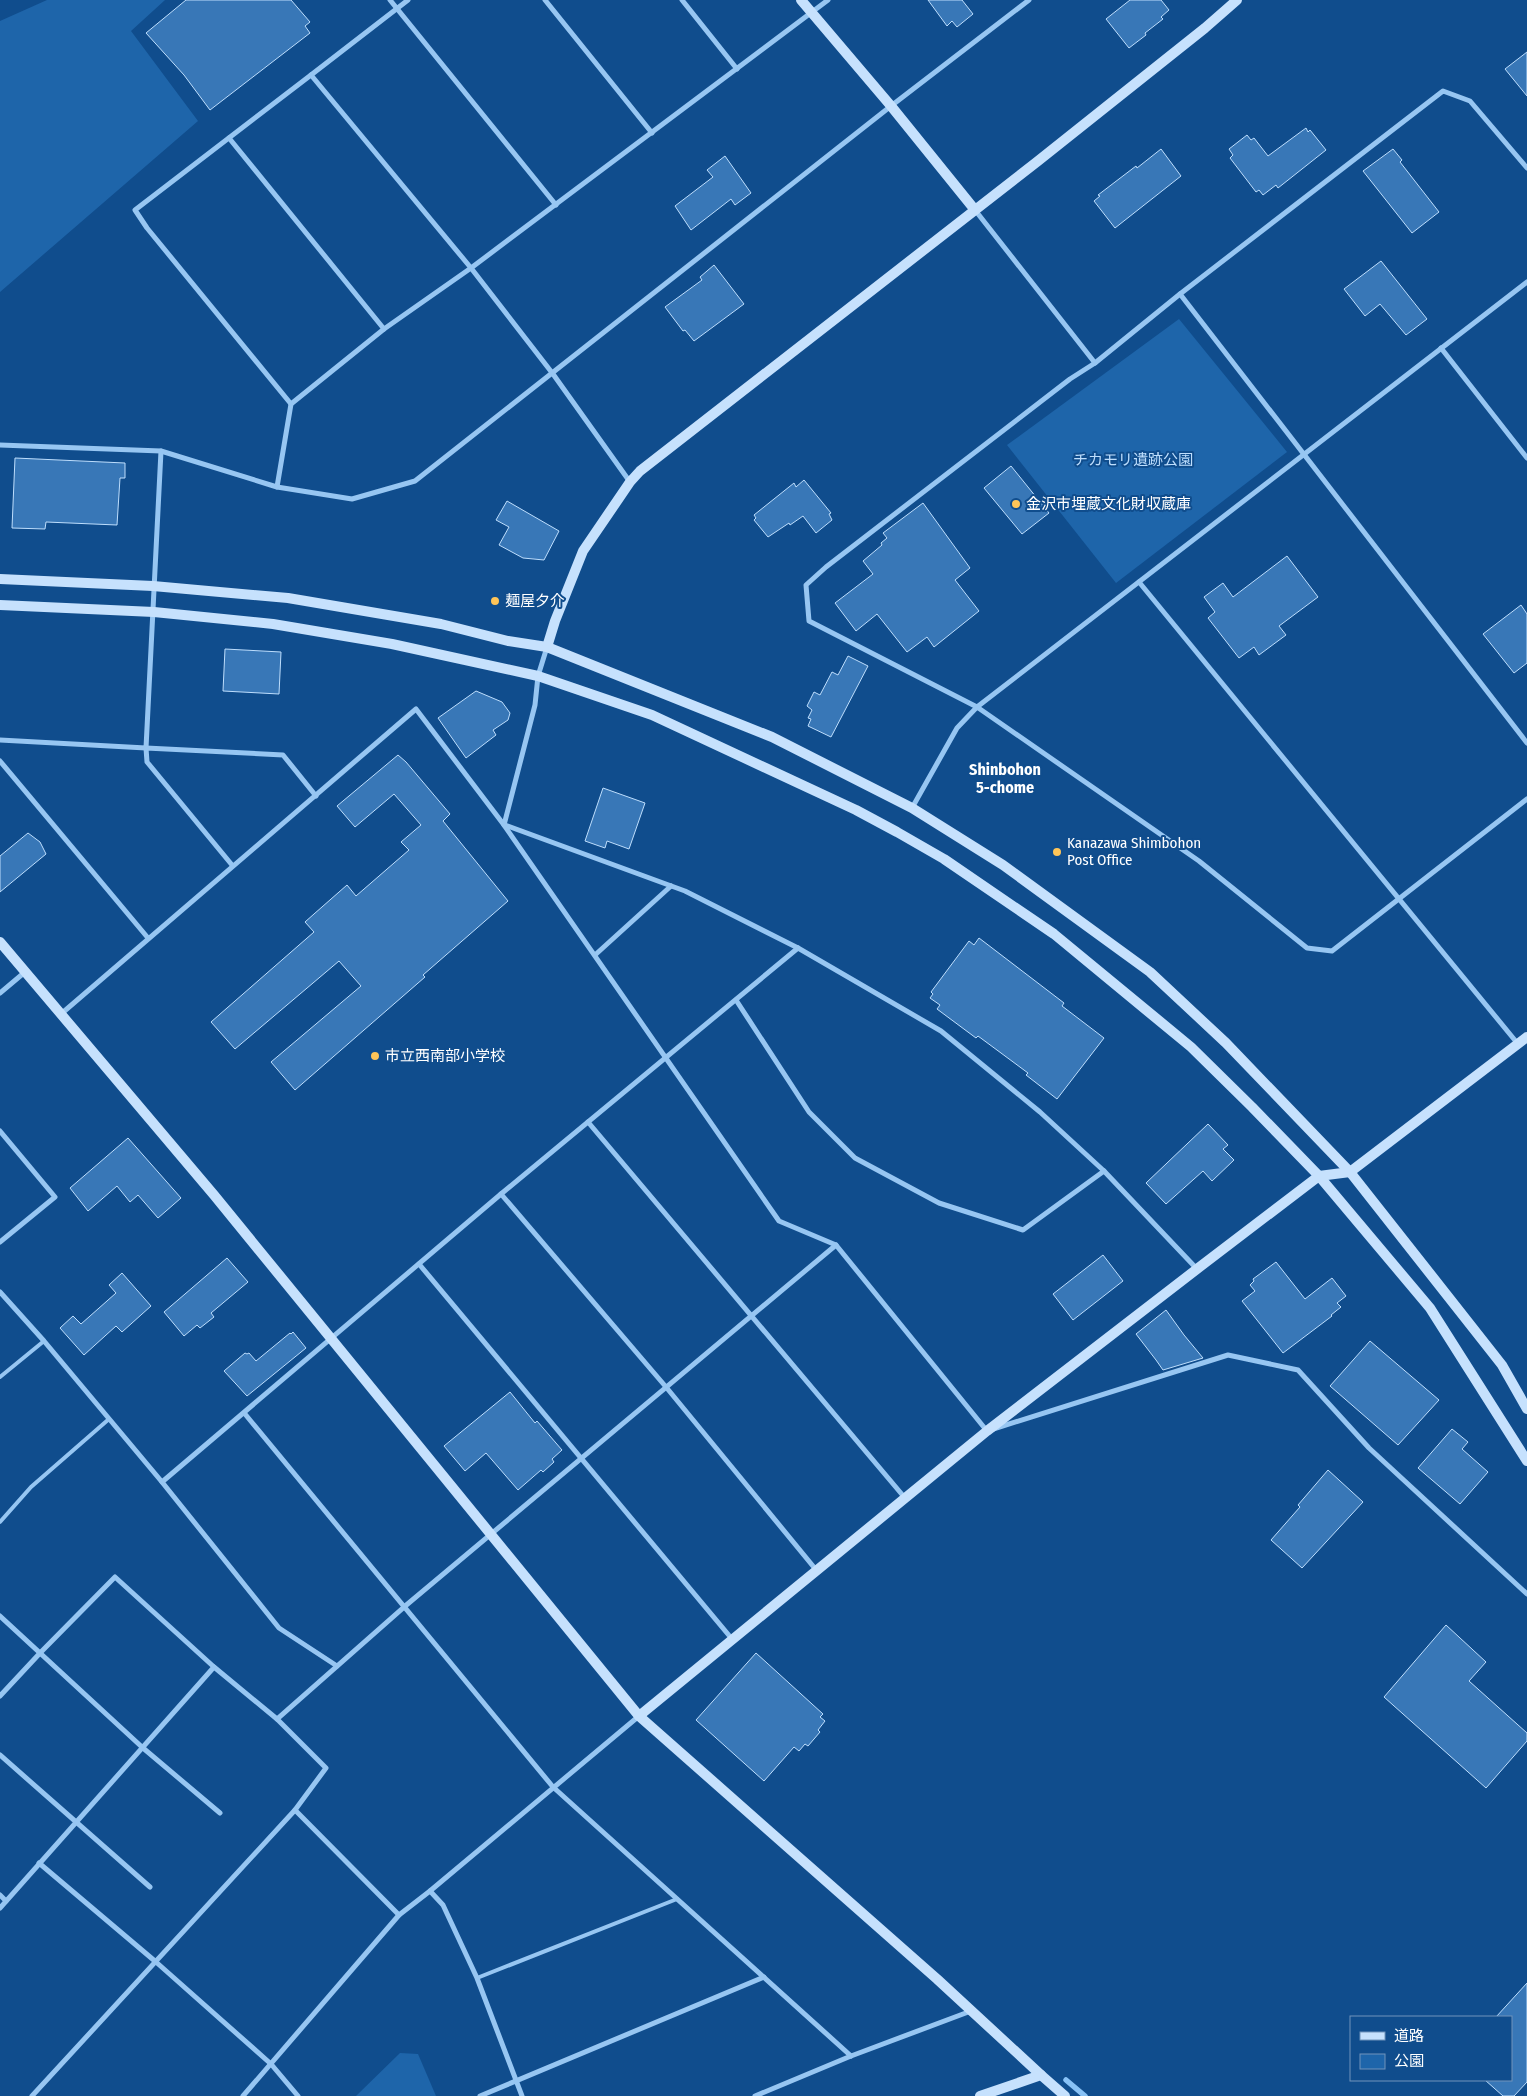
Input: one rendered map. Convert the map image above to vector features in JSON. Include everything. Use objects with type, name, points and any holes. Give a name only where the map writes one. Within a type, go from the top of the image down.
[{"type":"street","points":[[390,0],[556,205]]},
{"type":"street","points":[[290,404],[147,228],[135,210],[408,0]]},
{"type":"street","points":[[545,0],[652,133]]},
{"type":"street","points":[[682,0],[737,68]]},
{"type":"street","points":[[801,0],[891,106],[1095,363]]},
{"type":"street","points":[[277,487],[290,404],[384,329],[472,268],[828,0]]},
{"type":"street","points":[[0,445],[161,451],[277,487],[352,499],[415,481],[891,106],[1029,0]]},
{"type":"street","points":[[504,825],[535,705],[538,676],[555,621],[583,551],[630,482],[640,471],[975,210],[1198,34],[1237,0]]},
{"type":"street","points":[[311,75],[472,268],[553,374],[630,482]]},
{"type":"street","points":[[1527,168],[1470,101],[1443,91],[1180,294],[1095,363],[826,566],[806,585],[809,621],[978,707],[1198,861],[1307,948],[1332,952],[1527,799]]},
{"type":"street","points":[[229,138],[384,329]]},
{"type":"street","points":[[912,808],[957,728],[978,707],[1527,282]]},
{"type":"street","points":[[1180,294],[1527,743]]},
{"type":"street","points":[[1441,348],[1527,458]]},
{"type":"street","points":[[161,451],[153,586],[154,612],[146,748],[147,762],[232,865]]},
{"type":"street","points":[[0,579],[153,586],[288,598],[442,624],[508,641],[547,647],[772,738],[912,808],[1002,865],[1150,972],[1226,1043],[1350,1172],[1502,1365],[1527,1409]]},
{"type":"street","points":[[1139,582],[1518,1044]]},
{"type":"street","points":[[0,605],[154,612],[282,626],[392,644],[538,676],[652,715],[856,810],[944,859],[1054,934],[1191,1047],[1319,1176],[1430,1308],[1527,1461]]},
{"type":"street","points":[[61,1014],[232,865],[316,796],[416,709],[504,825],[779,1220],[836,1245],[987,1431]]},
{"type":"street","points":[[0,740],[283,755],[316,796]]},
{"type":"street","points":[[0,761],[148,938]]},
{"type":"street","points":[[504,825],[672,886],[798,948],[940,1031],[1040,1112],[1104,1172],[1198,1269]]},
{"type":"street","points":[[595,955],[672,886]]},
{"type":"street","points":[[0,942],[332,1339],[492,1533],[639,1716],[972,2011],[1065,2096]]},
{"type":"street","points":[[162,1482],[245,1414],[501,1194],[798,948]]},
{"type":"street","points":[[0,993],[24,972]]},
{"type":"street","points":[[736,1000],[810,1112],[855,1158],[939,1203],[1023,1230],[1104,1172]]},
{"type":"street","points":[[244,2096],[399,1915],[639,1716],[987,1431],[1319,1176],[1350,1172],[1527,1038]]},
{"type":"street","points":[[588,1122],[906,1498]]},
{"type":"street","points":[[0,1131],[55,1197],[0,1242]]},
{"type":"street","points":[[501,1194],[666,1387],[817,1571]]},
{"type":"street","points":[[277,1719],[404,1607],[836,1245]]},
{"type":"street","points":[[419,1264],[732,1640]]},
{"type":"street","points":[[0,1292],[44,1341],[162,1482],[279,1628],[336,1666]]},
{"type":"street","points":[[987,1431],[1228,1355],[1298,1370],[1369,1448],[1527,1594]]},
{"type":"street","points":[[245,1414],[553,1787],[851,2056]]},
{"type":"street","points":[[0,1696],[40,1652],[116,1577],[214,1667],[277,1719],[326,1768],[295,1810],[32,2096]]},
{"type":"street","points":[[0,1616],[143,1748],[220,1813]]},
{"type":"street","points":[[0,1908],[214,1667]]},
{"type":"street","points":[[0,1755],[150,1887]]},
{"type":"street","points":[[295,1810],[399,1915]]},
{"type":"street","points":[[40,1863],[271,2064],[298,2096]]},
{"type":"street","points":[[430,1891],[443,1905],[477,1978],[522,2096]]},
{"type":"street","points":[[0,1895],[6,1901]]},
{"type":"street","points":[[480,2096],[764,1977]]},
{"type":"street","points":[[755,2096],[851,2056],[972,2011]]},
{"type":"street","points":[[980,2096],[1041,2074]]},
{"type":"lane","points":[[0,1378],[44,1341]]},
{"type":"lane","points":[[0,1522],[31,1487],[109,1419]]},
{"type":"lane","points":[[477,1978],[678,1899]]},
{"type":"green space","points":[[47,0],[165,0],[131,31],[198,121],[0,292],[0,21]]},
{"type":"green space","name":"チカモリ遺跡公園","points":[[1179,319],[1287,452],[1116,583],[1007,445]]},
{"type":"green space","points":[[400,2053],[418,2054],[436,2096],[356,2096]]},
{"type":"building","points":[[186,0],[291,0],[310,22],[305,26],[310,33],[210,110],[184,75],[146,33]]},
{"type":"building","points":[[928,0],[962,0],[973,14],[957,27],[952,21],[947,26]]},
{"type":"building","points":[[1130,0],[1161,0],[1169,10],[1161,17],[1163,19],[1129,48],[1106,19]]},
{"type":"building","points":[[1527,52],[1527,96],[1505,69]]},
{"type":"building","points":[[1306,128],[1308,132],[1310,130],[1326,150],[1278,188],[1276,185],[1263,195],[1259,190],[1256,192],[1230,158],[1233,155],[1229,149],[1247,135],[1251,140],[1254,138],[1268,156]]},
{"type":"building","points":[[1161,149],[1181,176],[1115,228],[1094,201],[1100,196],[1098,195]]},
{"type":"building","points":[[1393,149],[1402,160],[1400,162],[1439,212],[1412,233],[1363,171]]},
{"type":"building","points":[[725,156],[751,193],[735,205],[731,199],[691,230],[675,206],[713,177],[707,170]]},
{"type":"building","points":[[1381,261],[1427,319],[1406,335],[1380,304],[1365,316],[1344,289]]},
{"type":"building","points":[[714,265],[744,304],[694,341],[685,330],[683,331],[665,307],[702,280],[700,277]]},
{"type":"building","points":[[15,458],[125,463],[125,478],[120,478],[117,525],[46,522],[45,529],[12,528]]},
{"type":"building","points":[[1011,466],[1049,513],[1022,534],[984,488]]},
{"type":"building","points":[[804,480],[831,513],[829,514],[832,520],[816,533],[803,516],[768,537],[754,520],[756,518],[754,515],[794,483],[796,487]]},
{"type":"building","points":[[507,501],[559,531],[544,560],[523,558],[499,545],[509,527],[496,520]]},
{"type":"building","points":[[923,503],[970,568],[955,580],[979,611],[934,647],[927,637],[907,652],[877,614],[856,631],[835,603],[873,574],[863,561],[882,545],[881,543],[887,538],[883,533]]},
{"type":"building","points":[[1287,556],[1318,597],[1279,626],[1286,635],[1259,655],[1254,647],[1239,658],[1208,618],[1215,612],[1204,597],[1223,583],[1233,597]]},
{"type":"building","points":[[1521,605],[1527,614],[1527,663],[1514,673],[1483,634]]},
{"type":"building","points":[[225,649],[281,652],[279,694],[223,691]]},
{"type":"building","points":[[848,656],[868,666],[831,737],[808,726],[811,719],[808,718],[812,710],[807,706],[814,692],[820,695],[832,672],[838,675]]},
{"type":"building","points":[[476,691],[502,702],[510,713],[508,720],[493,730],[496,735],[466,758],[438,718]]},
{"type":"building","points":[[398,755],[450,814],[443,821],[508,901],[423,975],[425,977],[295,1090],[271,1062],[361,986],[339,961],[235,1049],[211,1022],[314,932],[305,922],[347,885],[356,896],[409,850],[401,842],[421,825],[394,794],[355,827],[337,806]]},
{"type":"building","points":[[603,788],[645,803],[629,849],[607,841],[605,848],[585,841]]},
{"type":"building","points":[[28,833],[40,842],[46,854],[0,892],[0,856]]},
{"type":"building","points":[[979,938],[1064,1003],[1062,1006],[1104,1038],[1057,1099],[1026,1075],[1028,1073],[978,1036],[976,1038],[937,1009],[940,1005],[930,998],[933,994],[931,992],[969,941],[974,945]]},
{"type":"building","points":[[1208,1124],[1228,1145],[1223,1149],[1234,1160],[1212,1181],[1203,1171],[1166,1204],[1146,1183]]},
{"type":"building","points":[[128,1138],[181,1198],[158,1218],[138,1195],[130,1202],[117,1186],[88,1211],[70,1188]]},
{"type":"building","points":[[1103,1255],[1123,1281],[1073,1320],[1053,1294]]},
{"type":"building","points":[[227,1258],[248,1282],[211,1313],[214,1317],[200,1328],[197,1325],[184,1336],[164,1312]]},
{"type":"building","points":[[1276,1262],[1305,1299],[1332,1278],[1346,1296],[1337,1303],[1341,1307],[1332,1316],[1283,1353],[1242,1301],[1255,1291],[1250,1285],[1254,1281],[1253,1279]]},
{"type":"building","points":[[122,1273],[151,1306],[122,1332],[116,1326],[84,1355],[60,1328],[73,1316],[81,1324],[116,1293],[109,1285]]},
{"type":"building","points":[[1166,1310],[1203,1358],[1163,1370],[1136,1334]]},
{"type":"building","points":[[293,1332],[306,1348],[247,1396],[224,1371],[245,1353],[249,1353],[256,1361]]},
{"type":"building","points":[[1370,1341],[1439,1400],[1398,1445],[1330,1386]]},
{"type":"building","points":[[510,1392],[535,1423],[537,1421],[562,1450],[552,1459],[554,1462],[543,1472],[541,1470],[518,1490],[486,1453],[465,1471],[444,1446]]},
{"type":"building","points":[[1452,1429],[1468,1442],[1462,1449],[1488,1472],[1460,1504],[1418,1468]]},
{"type":"building","points":[[1328,1470],[1363,1502],[1302,1568],[1271,1540],[1300,1507],[1298,1505]]},
{"type":"building","points":[[1446,1625],[1486,1662],[1469,1681],[1527,1733],[1527,1741],[1486,1788],[1384,1697]]},
{"type":"building","points":[[756,1653],[823,1714],[820,1717],[825,1721],[818,1730],[820,1732],[808,1746],[805,1744],[799,1751],[794,1747],[764,1781],[696,1720]]},
{"type":"building","points":[[1527,1983],[1527,2082],[1514,2096],[1503,2096],[1486,2081],[1512,2081],[1512,2016],[1497,2016]]},
{"type":"waterway","points":[[1066,2080],[1085,2096]]},
{"type":"place","name":"金沢市埋蔵文化財収蔵庫","points":[[1016,504]]},
{"type":"place","name":"麺屋夕介","points":[[495,601]]},
{"type":"place","name":"Kanazawa Shimbohon Post Office","points":[[1057,852]]},
{"type":"place","name":"市立西南部小学校","points":[[375,1056]]},
{"type":"district","name":"Shinbohon 5-chome","points":[[1005,778]]}]
